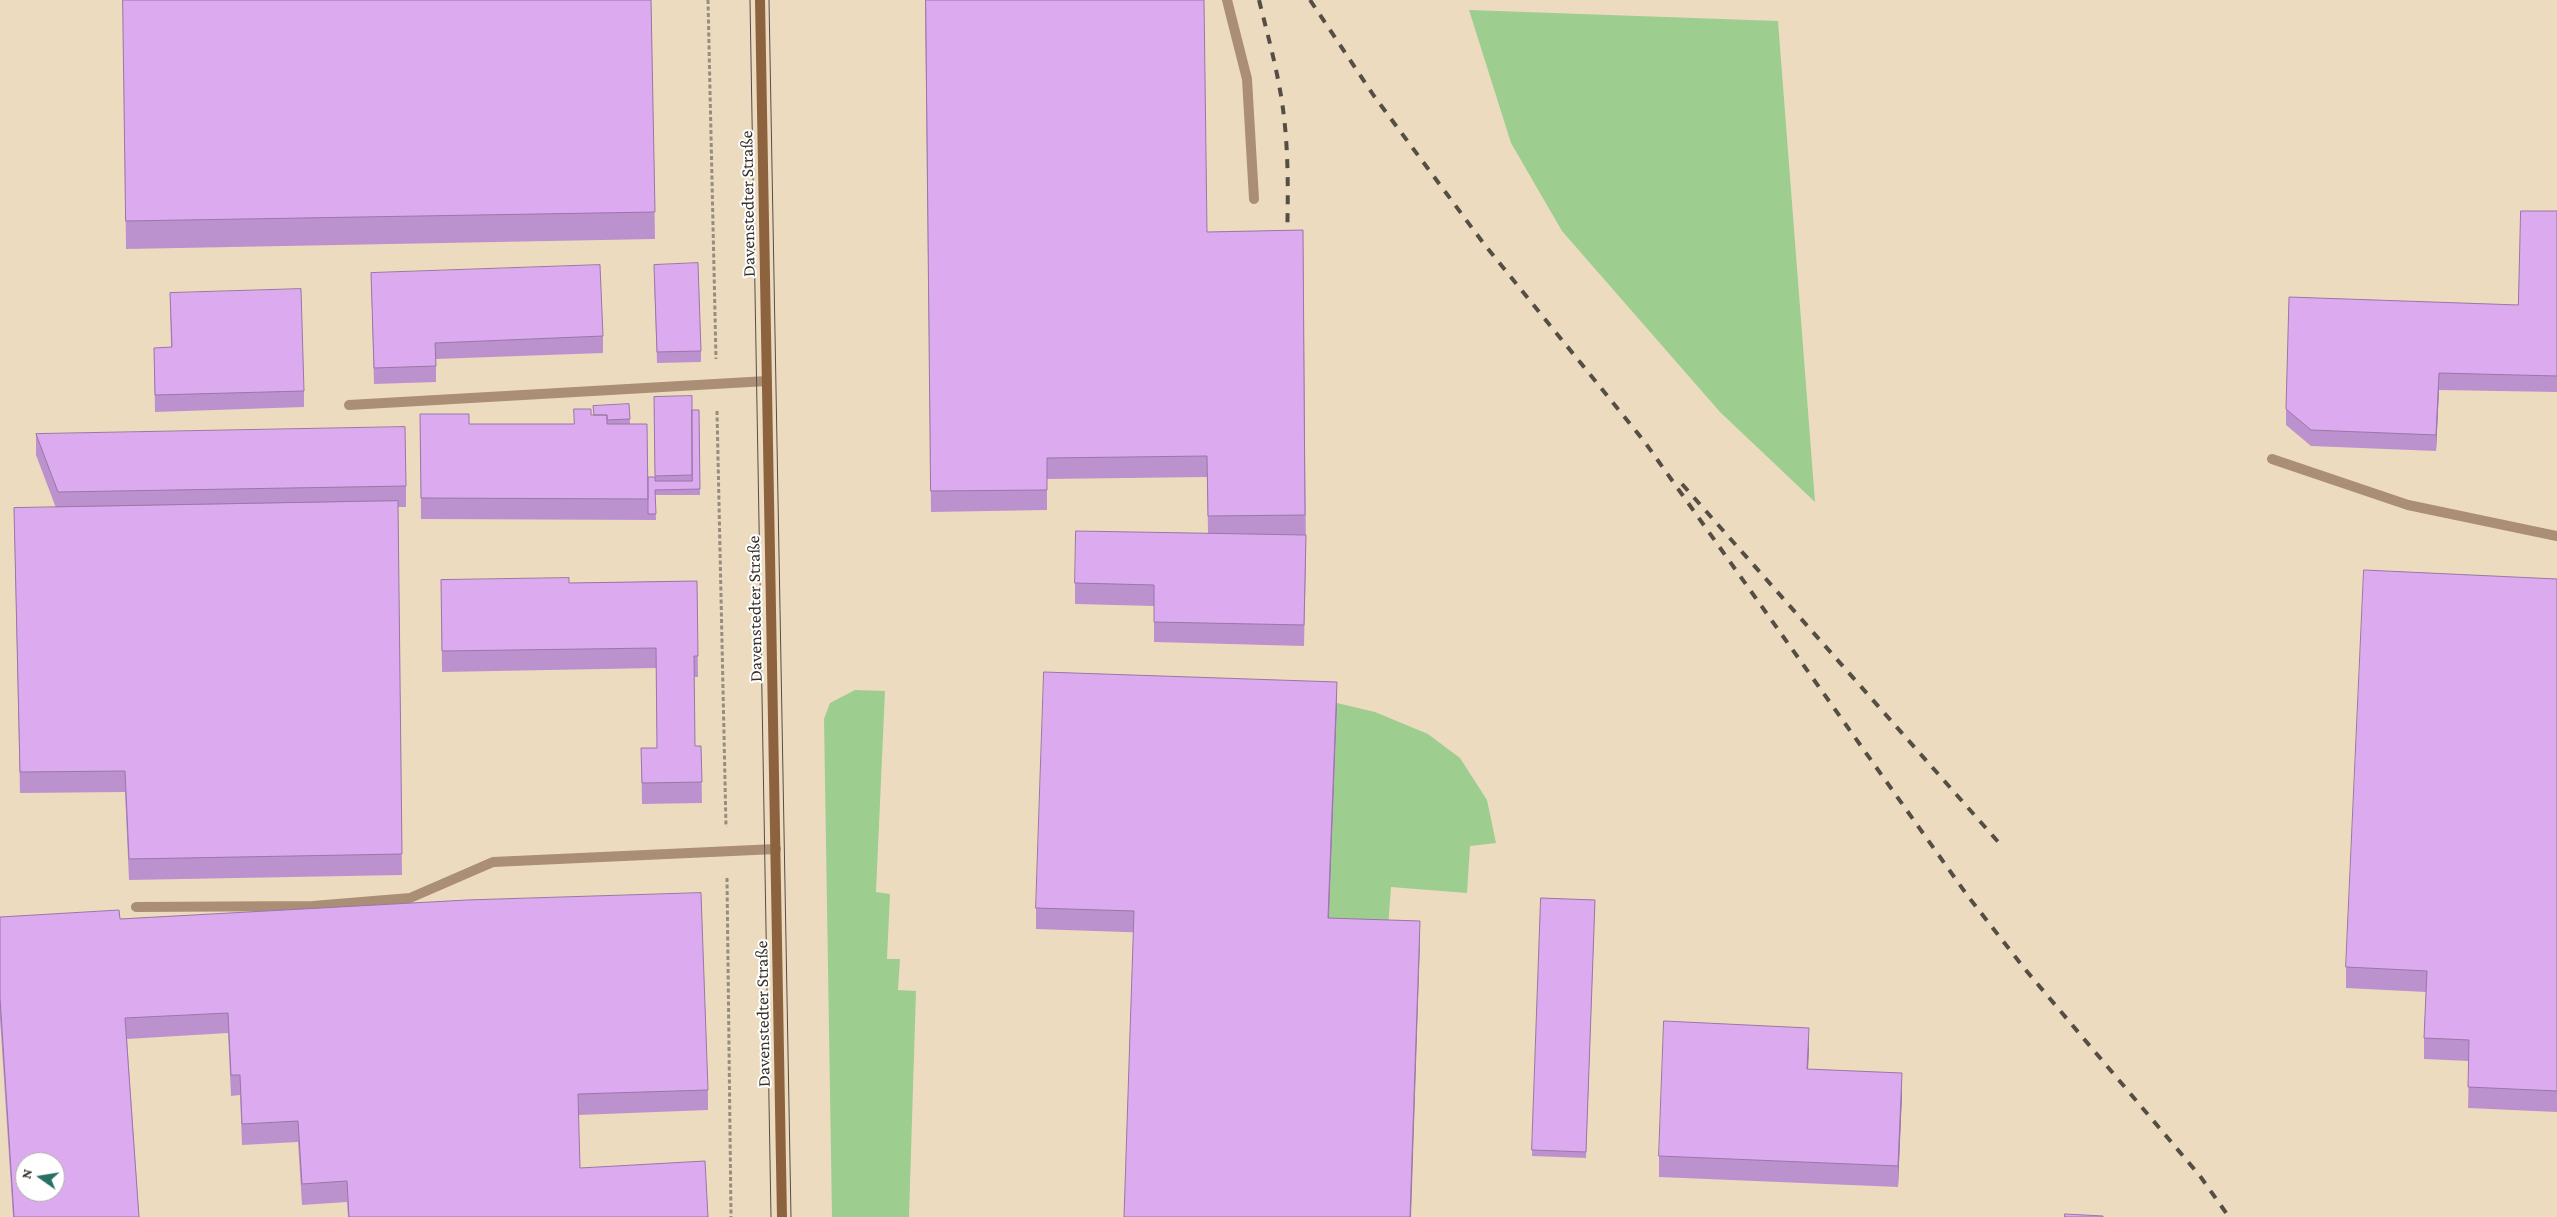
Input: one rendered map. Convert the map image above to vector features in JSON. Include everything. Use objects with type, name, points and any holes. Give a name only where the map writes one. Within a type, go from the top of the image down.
[{"type":"street","name":"Davenstedter Straße","points":[[760,0],[782,1217]]},
{"type":"lane","points":[[1227,0],[1247,79],[1254,199]]},
{"type":"lane","points":[[349,405],[716,386],[767,381]]},
{"type":"lane","points":[[2272,459],[2408,505],[2557,536]]},
{"type":"lane","points":[[136,907],[313,906],[410,898],[493,862],[776,849]]},
{"type":"path","points":[[708,0],[727,851],[731,1217]]},
{"type":"shaded area","points":[[0,0],[2557,0],[2557,1217],[0,1217]]},
{"type":"green space","points":[[1469,10],[1778,21],[1815,502],[1720,412],[1562,231],[1511,143]]},
{"type":"green space","points":[[855,690],[885,691],[876,892],[890,894],[887,959],[900,959],[898,990],[916,991],[909,1217],[832,1217],[824,719],[830,703]]},
{"type":"green space","points":[[1337,703],[1375,712],[1428,734],[1460,758],[1487,800],[1496,843],[1470,846],[1467,893],[1391,887],[1387,941],[1328,939]]},
{"type":"building","points":[[123,0],[651,0],[655,212],[126,221]]},
{"type":"building","points":[[926,0],[1204,0],[1207,232],[1303,230],[1305,515],[1208,516],[1207,456],[1047,458],[1047,490],[931,491]]},
{"type":"building","points":[[2521,211],[2557,211],[2557,376],[2439,373],[2436,435],[2311,430],[2286,409],[2289,297],[2518,305]]},
{"type":"building","points":[[698,263],[701,351],[657,352],[654,265]]},
{"type":"building","points":[[600,265],[603,336],[435,343],[436,366],[374,368],[371,273]]},
{"type":"building","points":[[301,289],[304,391],[155,395],[154,348],[172,347],[170,293]]},
{"type":"building","points":[[692,396],[692,475],[655,476],[654,397]]},
{"type":"building","points":[[629,404],[630,419],[607,420],[607,415],[594,415],[593,406]]},
{"type":"building","points":[[574,409],[591,409],[591,415],[607,415],[607,424],[647,424],[648,499],[421,498],[420,414],[469,414],[469,424],[574,424]]},
{"type":"building","points":[[692,410],[699,410],[700,489],[655,490],[656,514],[648,514],[648,477],[655,477],[655,481],[692,481]]},
{"type":"building","points":[[405,427],[406,486],[58,492],[36,434]]},
{"type":"building","points":[[398,501],[402,854],[129,859],[125,771],[20,772],[14,508]]},
{"type":"building","points":[[1076,531],[1306,535],[1304,625],[1154,622],[1154,585],[1075,583]]},
{"type":"building","points":[[2364,570],[2557,579],[2557,1091],[2468,1087],[2469,1040],[2424,1038],[2427,971],[2346,967]]},
{"type":"building","points":[[569,578],[569,583],[697,581],[698,656],[694,656],[695,746],[701,746],[702,782],[642,783],[641,748],[657,748],[656,648],[442,651],[441,580]]},
{"type":"building","points":[[1044,672],[1337,682],[1328,918],[1420,921],[1410,1217],[1124,1217],[1134,911],[1036,908]]},
{"type":"building","points":[[701,893],[708,1090],[578,1094],[580,1168],[705,1161],[708,1217],[349,1217],[347,1181],[302,1184],[298,1121],[242,1124],[240,1075],[231,1075],[228,1013],[125,1018],[139,1217],[14,1217],[0,998],[0,917],[119,910],[120,919],[467,900]]},
{"type":"building","points":[[1541,898],[1595,900],[1586,1152],[1532,1150]]},
{"type":"building","points":[[1664,1021],[1809,1028],[1807,1069],[1902,1073],[1898,1166],[1659,1156]]},
{"type":"building","points":[[2065,1214],[2103,1216],[2103,1217],[2065,1217]]},
{"type":"tram line","points":[[750,0],[771,1217]]},
{"type":"tram line","points":[[769,0],[791,1217]]},
{"type":"railway","points":[[1259,0],[1276,68],[1285,126],[1288,176],[1287,244]]},
{"type":"railway","points":[[1310,0],[1374,96],[1484,244],[1644,441],[1967,895],[2024,968],[2200,1176],[2229,1217]]},
{"type":"railway","points":[[1682,484],[2000,844]]}]
